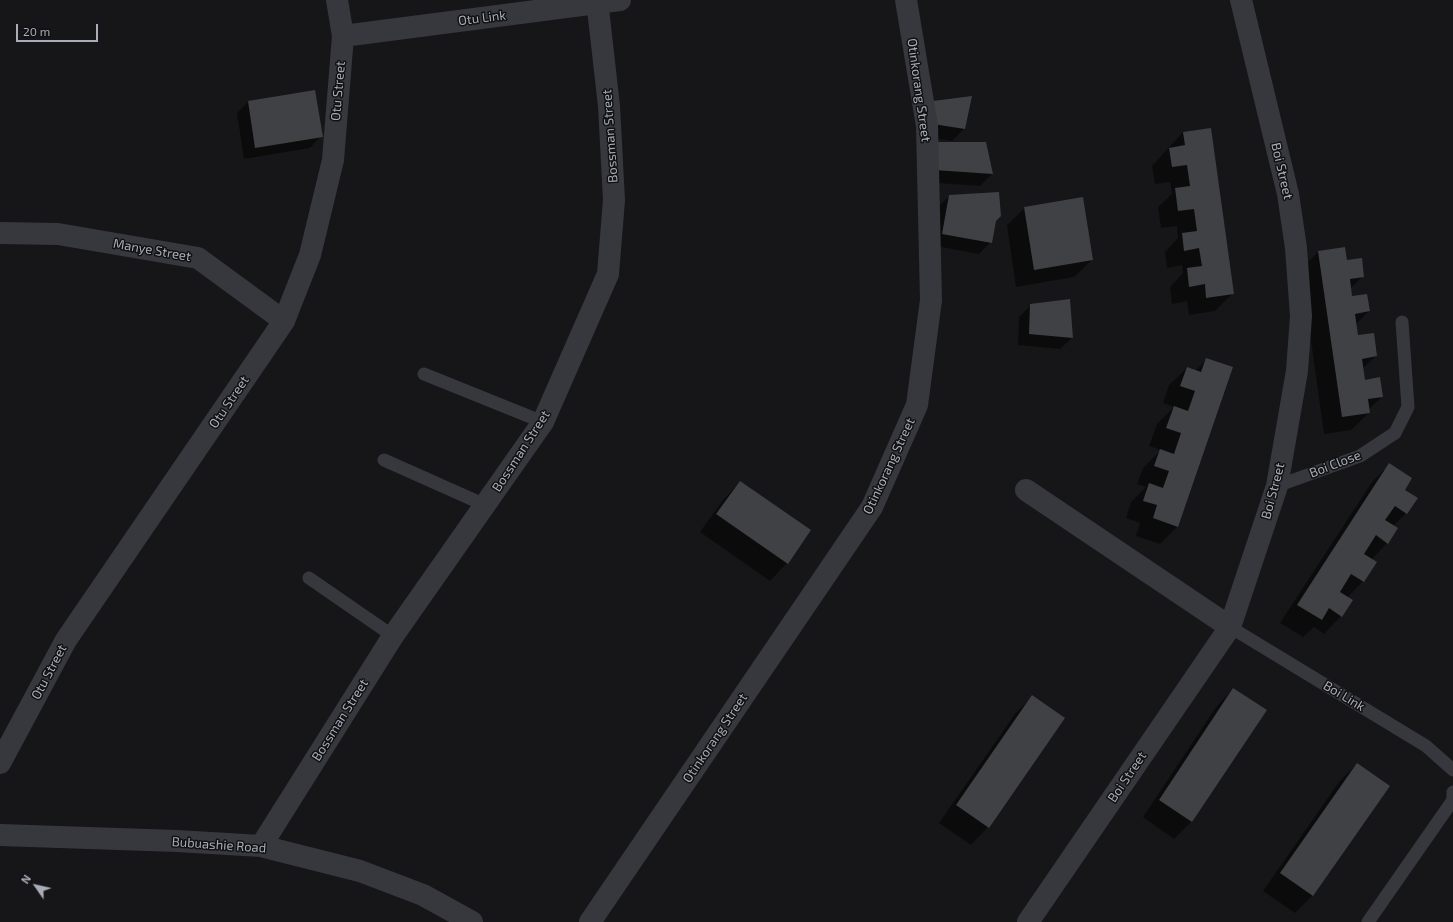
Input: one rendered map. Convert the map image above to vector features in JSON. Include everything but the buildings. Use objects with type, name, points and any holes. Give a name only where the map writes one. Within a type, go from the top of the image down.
[{"type":"street","name":"Otu Street","points":[[0,763],[66,640],[284,321],[310,255],[333,160],[343,36],[337,0]]},
{"type":"street","name":"Otu Link","points":[[343,36],[597,1],[620,0]]},
{"type":"street","name":"Otinkorang Street","points":[[590,922],[872,507],[917,405],[931,300],[927,126],[906,0]]},
{"type":"street","name":"Boi Street","points":[[1028,922],[1230,627],[1276,486],[1297,371],[1300,308],[1296,248],[1288,194],[1241,0]]},
{"type":"street","name":"Bossman Street","points":[[261,846],[393,636],[543,422],[608,274],[614,200],[609,106],[597,1]]},
{"type":"street","name":"Manye Street","points":[[0,233],[58,234],[198,258],[284,321]]},
{"type":"street","points":[[1026,490],[1230,627]]},
{"type":"street","name":"Bubuashie Road","points":[[0,835],[176,841],[261,846],[360,870],[423,895],[472,922]]},
{"type":"lane","name":"Boi Close","points":[[1276,486],[1360,456],[1395,433],[1408,407],[1402,322]]},
{"type":"lane","points":[[424,374],[543,422]]},
{"type":"lane","points":[[384,460],[485,505]]},
{"type":"lane","points":[[309,578],[393,636]]},
{"type":"lane","name":"Boi Link","points":[[1230,627],[1426,746],[1453,770]]},
{"type":"lane","points":[[1368,922],[1452,800],[1453,792]]}]
